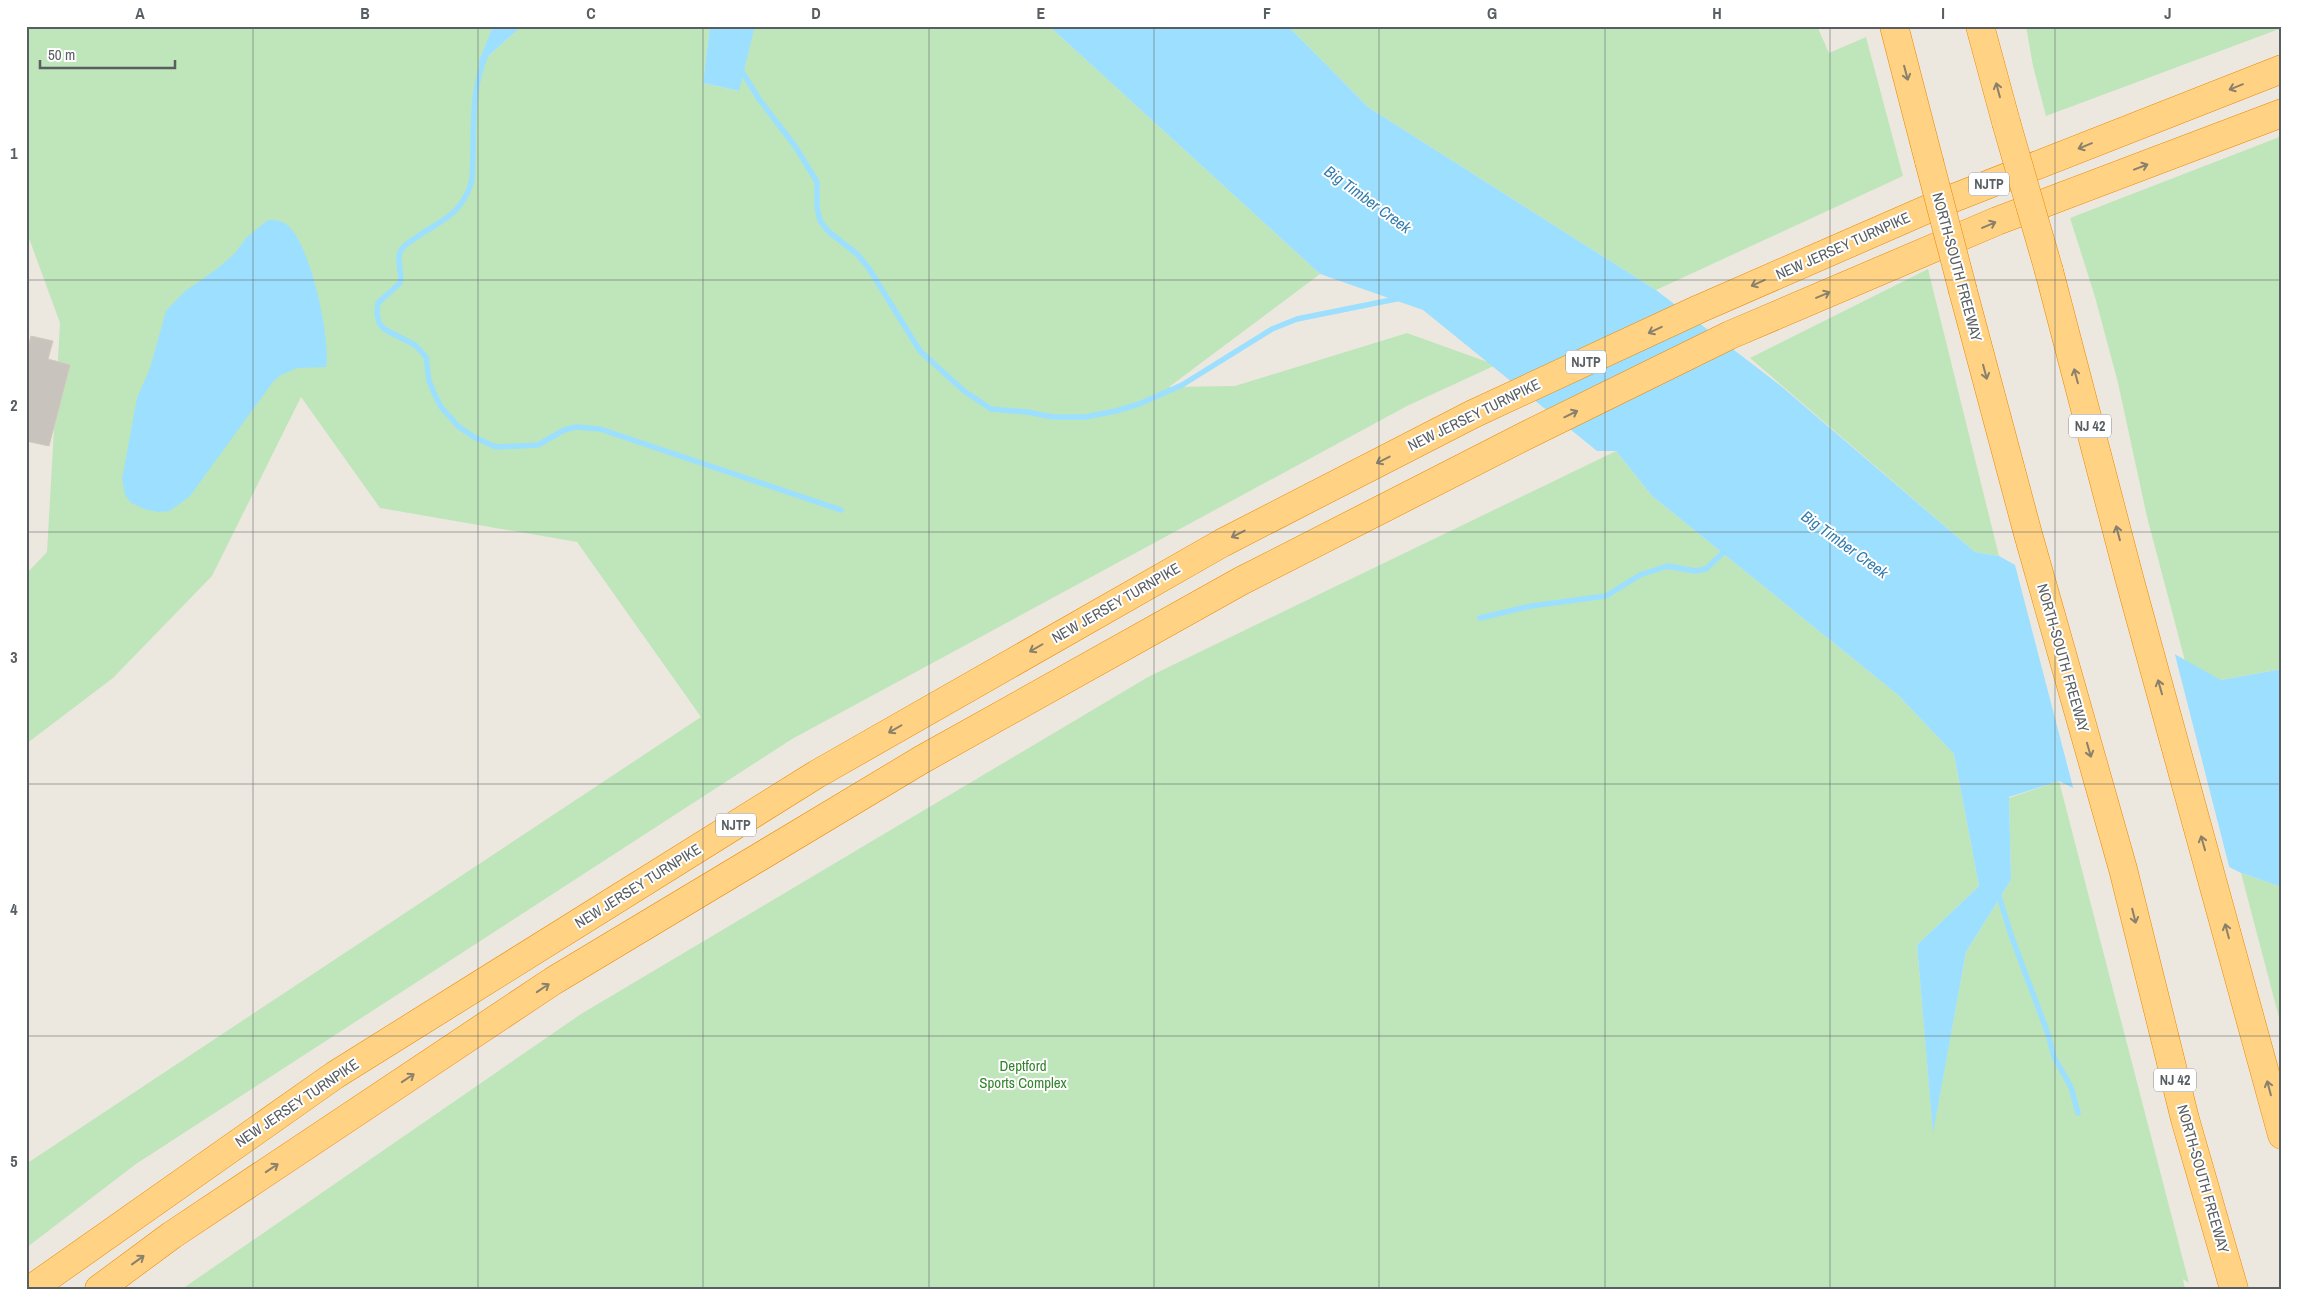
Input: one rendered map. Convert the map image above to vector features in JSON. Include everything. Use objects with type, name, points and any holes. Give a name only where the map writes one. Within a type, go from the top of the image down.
[{"type":"highway","name":"NORTH-SOUTH FREEWAY","points":[[1894,26],[2028,534],[2122,869],[2185,1119],[2234,1289]]},
{"type":"highway","name":"NJ 42","points":[[1982,26],[2006,122],[2049,272],[2130,580],[2282,1135]]},
{"type":"highway","name":"NEW JERSEY TURNPIKE","points":[[32,1289],[335,1075],[817,774],[1222,543],[1473,414],[1699,309],[1946,201],[2282,69]]},
{"type":"highway","name":"NJTP","points":[[99,1289],[172,1235],[553,981],[913,765],[1241,580],[1527,435],[1730,335],[1997,222],[2282,113]]},
{"type":"green space","points":[[26,26],[493,26],[478,65],[522,26],[710,26],[703,83],[738,91],[755,26],[1049,26],[1320,274],[1169,387],[1235,386],[1407,333],[1496,365],[1407,406],[792,739],[136,1164],[26,1248],[26,1164],[701,717],[577,542],[380,508],[301,397],[212,576],[113,678],[26,744],[26,574],[47,552],[60,323],[26,230]]},
{"type":"green space","points":[[1288,26],[1817,26],[1829,53],[1866,37],[1903,176],[1656,290],[1368,107]]},
{"type":"green space","points":[[2026,26],[2282,26],[2282,28],[2046,116],[2033,66]]},
{"type":"green space","points":[[2282,136],[2282,669],[2221,680],[2185,661],[2147,517],[2118,383],[2095,297],[2070,218]]},
{"type":"green space","points":[[1928,269],[1999,556],[1975,552],[1750,358]]},
{"type":"green space","name":"Deptford Sports Complex","points":[[1616,451],[1652,496],[1898,695],[1954,754],[1979,886],[1917,945],[1933,1130],[1966,952],[2011,880],[2009,798],[2059,781],[2189,1283],[2183,1279],[2185,1289],[182,1289],[581,1014],[1148,677]]},
{"type":"green space","points":[[2241,873],[2282,887],[2282,1029]]},
{"type":"water","points":[[493,26],[522,26],[477,66]]},
{"type":"water","points":[[710,26],[755,26],[739,91],[703,83]]},
{"type":"water","name":"Big Timber Creek","points":[[1049,26],[1288,26],[1368,107],[1656,290],[1781,386],[1975,552],[1999,556],[2221,680],[2282,669],[2282,887],[2241,873],[2059,781],[2009,797],[2011,880],[1966,952],[1933,1133],[1917,945],[1979,886],[1954,754],[1898,695],[1652,496],[1616,451],[1597,451],[1423,310],[1320,274]]},
{"type":"water","points":[[268,220],[280,221],[286,224],[295,234],[311,269],[322,313],[327,353],[326,367],[297,368],[281,375],[273,382],[190,496],[170,511],[147,510],[131,503],[125,495],[122,479],[137,398],[150,368],[166,311],[184,292],[234,254],[247,237]]},
{"type":"pier","points":[[2014,561],[2174,651],[2230,870],[2074,791]]},
{"type":"building","points":[[31,336],[53,341],[48,359],[70,365],[49,446],[26,441],[26,343],[29,344]]},
{"type":"waterway","points":[[486,55],[477,85],[475,100],[472,180],[468,191],[458,208],[444,220],[403,247],[399,256],[400,283],[378,303],[379,323],[384,329],[415,345],[426,357],[429,381],[441,407],[459,427],[474,437],[496,447],[538,445],[564,430],[576,427],[600,429],[841,510]]},
{"type":"waterway","points":[[741,70],[759,99],[795,146],[817,182],[817,207],[820,221],[829,232],[857,254],[868,267],[920,351],[964,391],[991,409],[1027,412],[1053,417],[1085,417],[1116,411],[1139,404],[1182,385],[1272,329],[1297,319],[1401,298]]},
{"type":"waterway","points":[[1480,618],[1531,606],[1606,596],[1640,575],[1667,566],[1695,571],[1706,569],[1727,549]]},
{"type":"waterway","points":[[1998,893],[2011,935],[2048,1034],[2054,1057],[2071,1087],[2078,1113]]}]
